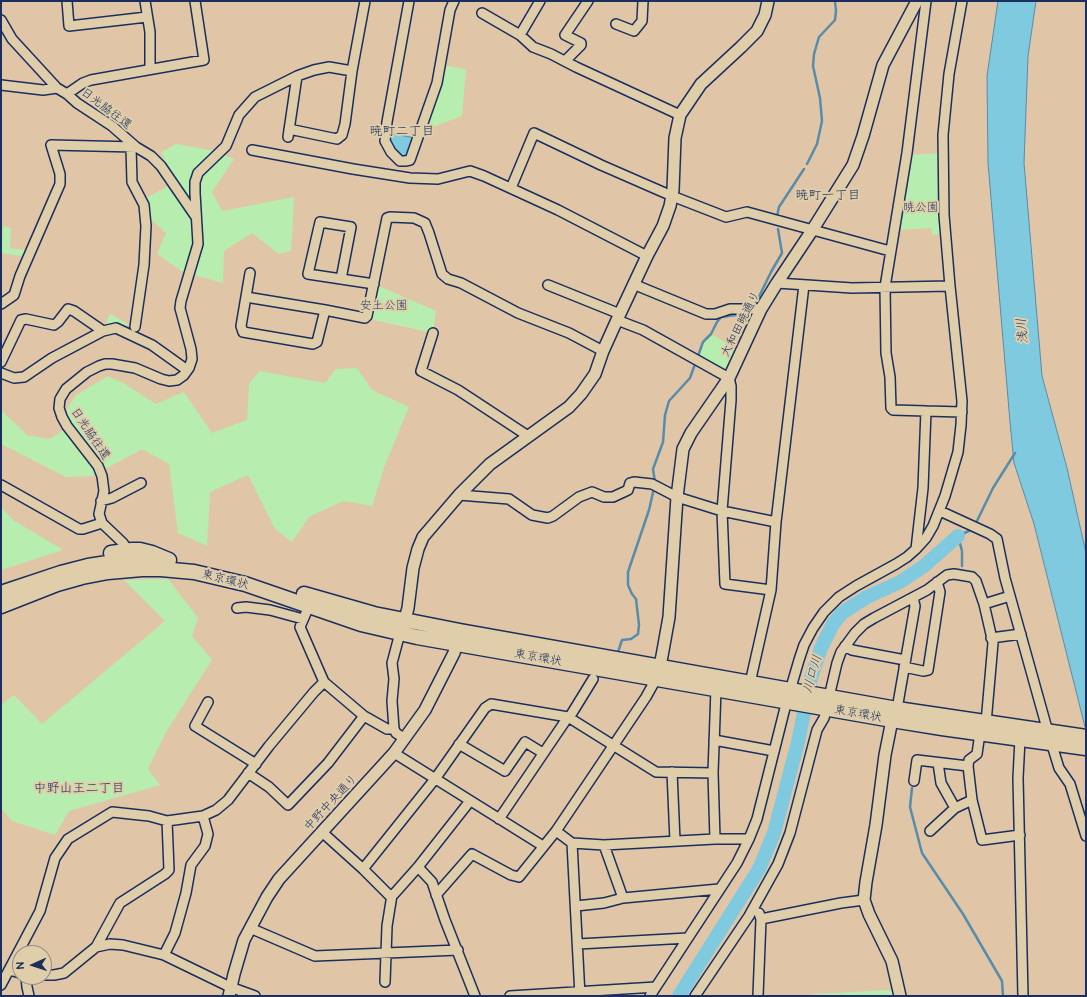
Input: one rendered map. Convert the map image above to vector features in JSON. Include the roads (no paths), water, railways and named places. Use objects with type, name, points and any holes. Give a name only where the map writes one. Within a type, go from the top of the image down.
[{"type":"highway","points":[[1,583],[78,559],[104,553],[140,550],[169,560]]},
{"type":"highway","name":"東京環状","points":[[1,593],[56,574],[93,565],[135,559],[194,562],[232,570],[320,600],[374,614],[403,627]]},
{"type":"highway","name":"東京環状","points":[[1,606],[42,589],[74,579],[108,572],[142,569],[178,570],[212,575],[256,587],[344,619],[403,627],[658,673],[750,683],[790,696]]},
{"type":"highway","name":"東京環状","points":[[658,673],[716,689],[790,696],[894,714],[1055,738],[1086,748]]},
{"type":"highway","name":"東京環状","points":[[983,728],[1020,739],[1086,737]]},
{"type":"street","points":[[67,1],[69,26],[147,17]]},
{"type":"street","points":[[145,1],[150,32],[150,69]]},
{"type":"street","points":[[67,94],[83,83],[91,80],[204,60],[195,1]]},
{"type":"street","points":[[297,76],[289,133],[337,139],[342,135],[345,124],[352,71],[365,1]]},
{"type":"street","points":[[409,1],[387,122],[385,141],[391,152],[400,160],[404,161],[410,160],[437,83],[450,10],[454,1]]},
{"type":"street","points":[[520,35],[540,1]]},
{"type":"street","points":[[565,61],[581,45],[581,43],[565,35],[588,1]]},
{"type":"street","points":[[616,24],[634,31],[642,21],[643,1]]},
{"type":"street","points":[[405,739],[396,733],[394,729],[392,701],[394,679],[392,663],[403,627],[410,581],[423,537],[459,495],[490,464],[569,407],[595,374],[618,317],[663,226],[670,206],[672,196],[675,138],[680,115],[701,84],[741,47],[756,30],[765,15],[768,1]]},
{"type":"street","name":"大和田暁通り","points":[[658,673],[669,618],[677,497],[683,449],[691,433],[728,378],[756,309],[777,283],[813,229],[853,164],[884,65],[917,1]]},
{"type":"street","points":[[926,1],[907,153],[885,287],[886,353],[890,377],[891,408],[893,410],[962,412]]},
{"type":"street","points":[[650,996],[737,863],[749,839],[757,819],[804,645],[813,628],[824,612],[850,589],[896,564],[916,549],[926,538],[941,512],[958,452],[962,412],[943,192],[943,134],[949,74],[962,1]]},
{"type":"street","points":[[482,13],[520,35],[533,47],[551,54],[680,115]]},
{"type":"street","name":"日光脇往還","points":[[1,20],[12,39],[57,88],[112,126],[133,147],[151,156],[161,166],[199,223]]},
{"type":"street","points":[[1,373],[14,378],[24,377],[52,358],[103,331],[116,328],[152,345],[187,370],[192,358],[191,349],[180,308],[198,244],[199,223],[195,182],[198,173],[229,146],[239,115],[255,97],[297,76],[314,70],[329,67],[352,71]]},
{"type":"street","points":[[1,85],[43,90],[57,88]]},
{"type":"street","points":[[511,188],[534,133],[601,166],[726,217],[747,212],[890,250]]},
{"type":"street","points":[[1,304],[14,295],[20,276],[60,184],[60,174],[50,145],[133,147],[132,182],[144,206],[146,226],[144,265],[135,327]]},
{"type":"street","points":[[252,150],[353,170],[410,178],[438,179],[470,171],[558,210],[647,256]]},
{"type":"street","points":[[246,297],[365,318],[367,316],[370,304],[387,218],[414,218],[425,223],[442,274],[448,279],[461,283],[518,313],[569,333],[603,351]]},
{"type":"street","points":[[341,279],[351,227],[320,222],[308,274],[341,279],[374,284]]},
{"type":"street","points":[[250,273],[241,326],[243,332],[314,344],[317,342],[325,310]]},
{"type":"street","points":[[777,283],[852,288],[950,286]]},
{"type":"street","points":[[634,284],[706,314],[715,314],[730,309],[756,309]]},
{"type":"street","points":[[548,285],[618,317],[728,378],[732,386],[722,511],[725,584],[771,590]]},
{"type":"street","points":[[750,683],[771,590],[776,522],[804,285]]},
{"type":"street","points":[[1,362],[21,320],[26,319],[54,325],[68,309],[74,311],[103,331]]},
{"type":"street","points":[[433,333],[422,371],[458,390],[528,436]]},
{"type":"street","name":"日光脇往還","points":[[102,524],[99,514],[104,480],[98,466],[62,417],[59,408],[60,399],[66,389],[87,372],[105,364],[135,368],[169,381],[176,380],[184,375],[187,370]]},
{"type":"street","points":[[916,549],[923,488],[926,412]]},
{"type":"street","points":[[459,495],[509,499],[532,515],[548,518],[583,495],[592,492],[604,498],[609,498],[628,490],[630,483],[634,482],[652,484],[677,497],[722,511],[776,522]]},
{"type":"street","points":[[101,502],[141,483]]},
{"type":"street","points":[[1,485],[79,529],[102,524],[123,543],[126,551]]},
{"type":"street","points":[[941,512],[990,534],[997,539],[1005,578],[1021,634],[1055,738],[1060,768],[1070,784],[1086,836]]},
{"type":"street","points":[[695,996],[754,908],[773,874],[787,843],[817,730],[824,718],[824,702],[837,663],[845,646],[855,633],[869,621],[927,590],[951,574],[972,577],[976,581],[984,604],[993,643],[983,728],[977,754],[969,760],[968,766],[972,800],[982,840],[1020,835]]},
{"type":"street","points":[[845,646],[852,650],[905,664],[923,671],[928,670],[940,592],[937,582]]},
{"type":"street","points":[[984,604],[1010,596]]},
{"type":"street","points":[[900,996],[892,961],[869,914],[864,900],[885,756],[905,664],[915,606],[913,598]]},
{"type":"street","points":[[309,606],[300,627],[324,682],[364,716],[387,729],[394,729]]},
{"type":"street","points":[[237,608],[246,607],[270,610],[303,619]]},
{"type":"street","points":[[992,638],[1021,634]]},
{"type":"street","name":"中野中央通り","points":[[230,992],[244,940],[264,901],[279,878],[394,754],[425,710],[451,658],[458,637]]},
{"type":"street","points":[[436,895],[472,854],[511,875],[520,877],[556,831],[646,697],[658,673]]},
{"type":"street","points":[[499,819],[569,717],[593,678]]},
{"type":"street","points":[[1,984],[10,970],[40,911],[55,858],[68,840],[112,812],[149,816],[167,822],[203,816],[216,810],[228,800],[248,773],[314,692],[324,682]]},
{"type":"street","points":[[715,839],[713,773],[716,689]]},
{"type":"street","points":[[208,702],[195,726],[256,764]]},
{"type":"street","points":[[363,869],[435,779],[484,708],[491,704],[569,717],[656,772],[713,773]]},
{"type":"street","points":[[248,773],[269,787],[288,805],[328,763],[364,716]]},
{"type":"street","points":[[1020,739],[1018,778],[1023,996]]},
{"type":"street","points":[[714,740],[774,752]]},
{"type":"street","points":[[460,744],[505,772],[525,742],[543,753]]},
{"type":"street","points":[[394,754],[543,846]]},
{"type":"street","points":[[914,781],[917,760],[968,766]]},
{"type":"street","points":[[938,763],[942,783],[955,808]]},
{"type":"street","points":[[672,772],[675,841]]},
{"type":"street","points":[[930,831],[955,808],[972,800]]},
{"type":"street","points":[[384,982],[387,926],[392,895],[418,867],[470,801]]},
{"type":"street","points":[[164,955],[175,933],[186,893],[191,865],[205,846],[208,834],[203,816]]},
{"type":"street","points":[[52,975],[64,973],[96,947],[120,903],[166,874],[169,870],[167,822]]},
{"type":"street","points":[[556,831],[572,843],[604,845],[715,839],[749,839]]},
{"type":"street","points":[[322,832],[389,895],[392,895]]},
{"type":"street","points":[[572,843],[580,994]]},
{"type":"street","points":[[604,845],[623,898]]},
{"type":"street","points":[[418,867],[432,882],[444,920],[458,950],[475,996]]},
{"type":"street","points":[[576,906],[604,903],[623,898],[719,889]]},
{"type":"street","points":[[761,919],[841,903],[864,900]]},
{"type":"street","points":[[754,908],[758,912],[761,919],[758,996]]},
{"type":"street","points":[[250,928],[315,956],[458,950]]},
{"type":"street","points":[[578,944],[688,938]]},
{"type":"street","points":[[96,947],[110,944],[123,945],[164,955],[230,992],[249,995]]},
{"type":"street","points":[[26,985],[29,996]]},
{"type":"street","points":[[510,996],[580,994],[656,987]]},
{"type":"water","name":"浅川","points":[[998,1],[1036,1],[1028,56],[1024,163],[1042,376],[1067,468],[1086,553],[1086,731],[1034,524],[1014,463],[988,163],[987,76]]},
{"type":"water","points":[[386,133],[417,138],[410,160],[400,161]]},
{"type":"waterway","points":[[807,164],[817,144],[822,121],[820,98],[813,66],[814,54],[819,37],[835,20],[835,1]]},
{"type":"waterway","points":[[777,216],[779,207],[804,169]]},
{"type":"waterway","points":[[754,307],[782,253],[778,229]]},
{"type":"waterway","points":[[698,356],[703,342],[711,334],[721,317],[751,313]]},
{"type":"waterway","points":[[655,482],[653,469],[663,442],[665,415],[669,401],[690,378],[695,364]]},
{"type":"waterway","name":"川口川","points":[[975,525],[993,488],[1015,453]]},
{"type":"waterway","points":[[618,652],[622,640],[631,639],[638,634],[639,625],[636,599],[628,585],[628,572],[649,510],[654,488]]},
{"type":"waterway","points":[[962,566],[962,551],[958,536],[973,529]]},
{"type":"waterway","name":"川口川","points":[[679,996],[759,869],[774,833],[798,742],[811,678],[821,648],[833,624],[842,613],[867,597],[900,582],[924,566],[958,536]]},
{"type":"waterway","points":[[912,788],[910,807],[922,853],[963,914],[1002,981],[1003,996]]},
{"type":"district","name":"暁町二丁目","points":[[402,132]]},
{"type":"district","name":"暁町一丁目","points":[[828,196]]},
{"type":"district","name":"中野山王二丁目","points":[[79,789]]},
{"type":"park label","name":"暁公園","points":[[921,208]]},
{"type":"park label","name":"安土公園","points":[[384,306]]}]
